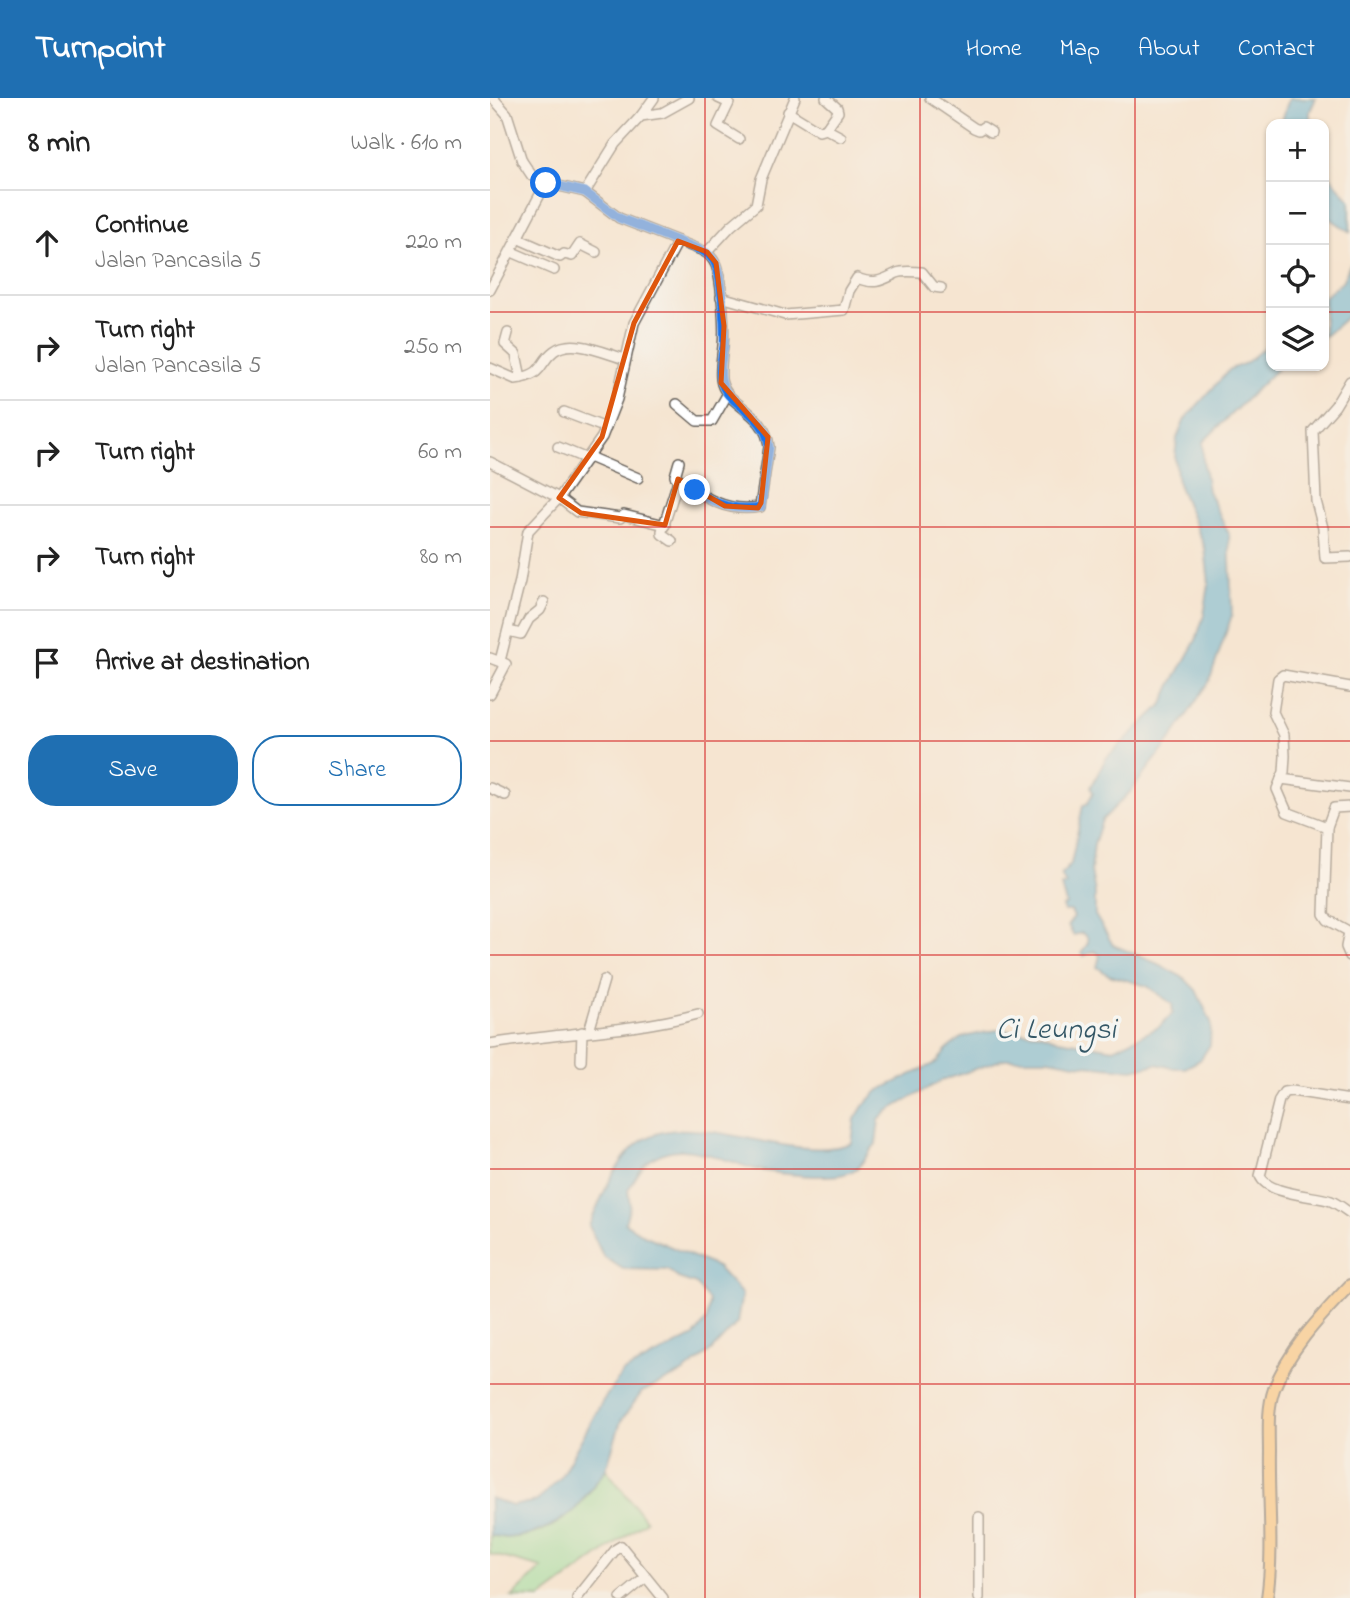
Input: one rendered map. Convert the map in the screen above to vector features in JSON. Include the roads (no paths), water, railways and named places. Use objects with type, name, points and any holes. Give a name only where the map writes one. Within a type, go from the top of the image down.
[{"type":"main road","points":[[1267,1598],[1269,1431],[1273,1391],[1286,1365],[1303,1341],[1350,1285]]},
{"type":"street","points":[[493,98],[507,114],[522,161],[532,176],[546,183],[585,192],[619,218],[707,253],[716,263],[724,344],[721,383],[727,395],[746,408],[762,426],[768,438],[768,459],[761,507],[725,506],[707,500],[675,476],[679,463]]},
{"type":"street","points":[[585,192],[615,144],[654,98]]},
{"type":"street","points":[[641,116],[662,113],[689,98]]},
{"type":"street","points":[[718,98],[729,103],[718,126],[740,139]]},
{"type":"street","points":[[707,253],[731,226],[756,205],[761,179],[795,98]]},
{"type":"street","points":[[789,112],[819,131],[825,129],[838,112],[826,98]]},
{"type":"street","points":[[930,98],[977,130],[983,127],[991,132]]},
{"type":"street","points":[[825,129],[841,137]]},
{"type":"street","points":[[490,290],[546,183]]},
{"type":"street","points":[[519,239],[560,257],[564,254],[572,256],[580,244],[596,252]]},
{"type":"street","points":[[500,661],[520,581],[528,531],[559,498],[606,428],[617,399],[635,323],[678,241]]},
{"type":"street","points":[[512,252],[554,270]]},
{"type":"street","points":[[720,297],[777,313],[795,315],[844,310],[857,278],[879,281],[891,278],[899,272],[922,272],[934,287],[941,288]]},
{"type":"street","points":[[508,333],[505,344],[516,354],[521,378]]},
{"type":"street","points":[[490,368],[515,379],[536,374],[554,351],[570,346],[625,359]]},
{"type":"street","points":[[1350,381],[1335,406],[1314,428],[1315,501],[1324,528],[1325,558],[1350,557]]},
{"type":"street","points":[[677,404],[697,421],[712,421],[727,395]]},
{"type":"street","points":[[564,412],[606,428]]},
{"type":"street","points":[[558,447],[638,478]]},
{"type":"street","points":[[490,462],[559,498],[581,513],[620,518],[624,515],[665,526]]},
{"type":"street","points":[[673,541],[663,534],[678,478]]},
{"type":"street","points":[[508,631],[522,633],[529,619],[540,610],[544,602]]},
{"type":"street","points":[[490,658],[506,664],[490,694]]},
{"type":"street","points":[[1327,827],[1287,812],[1277,789],[1284,769],[1284,735],[1273,715],[1273,707],[1279,677],[1286,674],[1350,687]]},
{"type":"street","points":[[1281,779],[1350,788]]},
{"type":"street","points":[[490,788],[505,795]]},
{"type":"street","points":[[1350,807],[1334,808],[1327,827],[1324,914],[1328,920],[1350,932],[1346,947],[1350,956]]},
{"type":"street","points":[[581,1061],[585,1031],[604,980]]},
{"type":"street","points":[[490,1044],[626,1027],[698,1014]]},
{"type":"street","points":[[1350,1100],[1284,1092],[1279,1100],[1260,1177],[1269,1186],[1303,1196],[1330,1200],[1350,1213]]},
{"type":"street","points":[[979,1517],[979,1598]]},
{"type":"street","points":[[577,1598],[618,1547],[624,1548],[663,1598]]},
{"type":"street","points":[[621,1598],[645,1577]]},
{"type":"water","points":[[1289,98],[1316,98],[1310,111],[1310,119],[1283,119]]},
{"type":"water","points":[[1329,175],[1350,200],[1350,232],[1329,217]]},
{"type":"water","points":[[1350,264],[1350,314],[1329,333],[1329,293],[1342,282]]},
{"type":"water","points":[[1266,346],[1266,371],[1275,371],[1203,442],[1208,491],[1229,534],[1232,615],[1209,682],[1169,742],[1130,792],[1102,820],[1094,844],[1091,871],[1095,915],[1113,945],[1184,978],[1196,990],[1211,1022],[1210,1045],[1200,1060],[1185,1068],[1156,1064],[1133,1070],[1049,1059],[1004,1059],[941,1081],[888,1111],[879,1120],[876,1144],[859,1167],[841,1175],[814,1176],[769,1172],[686,1150],[659,1155],[647,1163],[628,1190],[630,1205],[625,1223],[644,1235],[717,1267],[742,1294],[737,1323],[711,1351],[684,1372],[642,1392],[621,1421],[606,1469],[573,1512],[551,1526],[529,1535],[506,1538],[490,1535],[490,1498],[512,1506],[537,1501],[560,1478],[602,1402],[623,1372],[694,1336],[707,1319],[709,1301],[696,1284],[678,1278],[668,1270],[623,1269],[603,1256],[589,1226],[612,1177],[630,1151],[651,1136],[676,1130],[704,1131],[797,1147],[826,1148],[852,1143],[855,1119],[863,1106],[879,1090],[936,1063],[947,1049],[963,1037],[997,1030],[1040,1033],[1059,1040],[1114,1049],[1159,1027],[1173,1013],[1172,1004],[1147,986],[1109,975],[1097,967],[1100,955],[1094,951],[1084,956],[1082,952],[1088,943],[1087,937],[1082,933],[1073,935],[1068,925],[1074,917],[1071,911],[1064,911],[1062,907],[1066,904],[1061,886],[1066,885],[1061,875],[1071,864],[1083,805],[1087,804],[1093,793],[1091,787],[1106,758],[1163,704],[1196,640],[1204,615],[1209,584],[1205,548],[1178,484],[1175,458],[1177,438],[1185,419],[1230,369],[1246,363]]},
{"type":"water label","name":"Ci Leungsi","points":[[1056,1031]]}]
